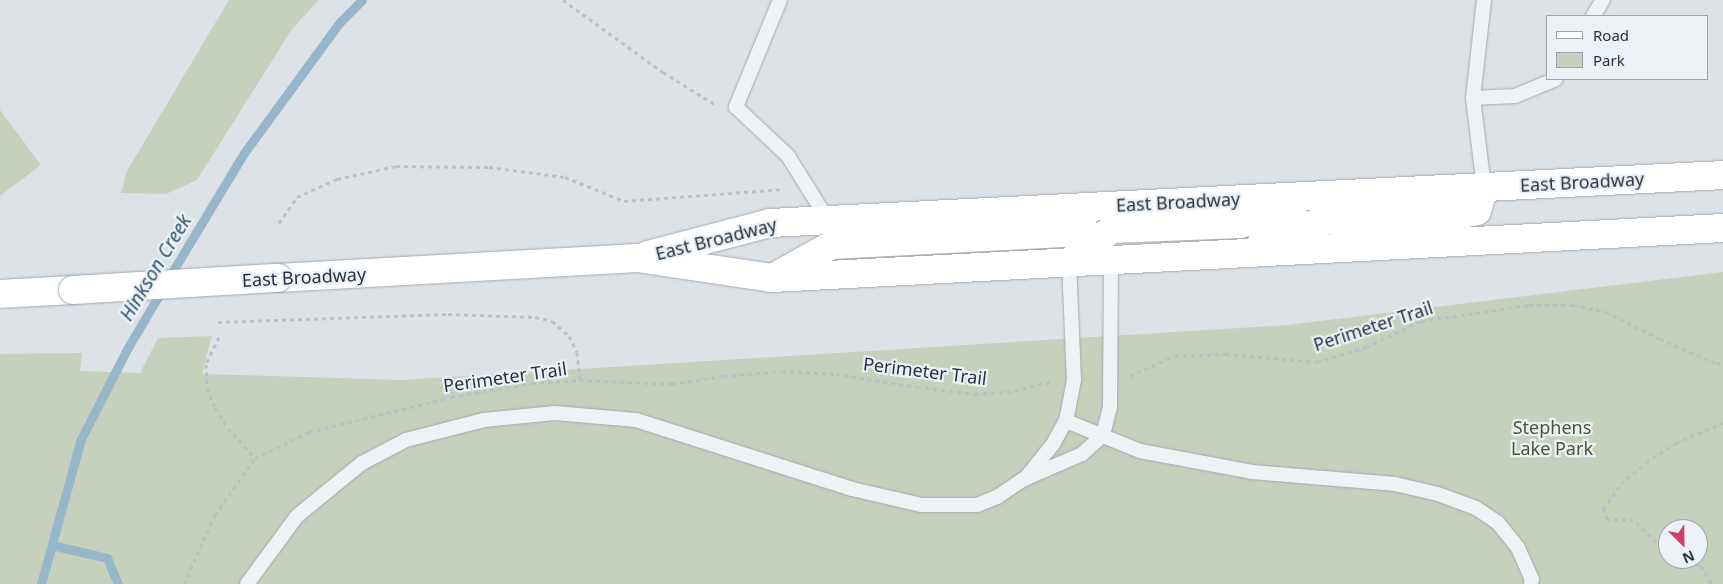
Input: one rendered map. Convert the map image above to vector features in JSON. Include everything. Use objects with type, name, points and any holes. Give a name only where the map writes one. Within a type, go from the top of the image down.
[{"type":"main road","name":"East Broadway","points":[[0,294],[637,258],[770,223],[1723,175]]},
{"type":"main road","points":[[1227,253],[1323,221],[1450,216],[1477,210],[1484,187]]},
{"type":"main road","points":[[1069,262],[1112,229],[1240,224],[1318,195]]},
{"type":"main road","points":[[772,278],[832,245],[1063,234],[1080,228],[1086,207]]},
{"type":"main road","name":"East Broadway","points":[[637,258],[772,278],[1723,228]]},
{"type":"lane","points":[[780,0],[736,107],[788,156],[828,220]]},
{"type":"lane","points":[[1484,0],[1473,98],[1484,187]]},
{"type":"lane","points":[[1594,15],[1603,0]]},
{"type":"lane","points":[[1473,98],[1515,96],[1554,80]]},
{"type":"lane","points":[[247,584],[297,516],[362,463],[406,440],[484,420],[555,413],[636,420],[852,489],[922,505],[976,505],[997,497],[1024,479],[1082,454],[1103,435],[1110,406],[1111,261]]},
{"type":"lane","points":[[1024,479],[1054,444],[1066,421],[1074,380],[1069,262]]},
{"type":"lane","points":[[1066,421],[1140,451],[1252,472],[1395,484],[1438,494],[1476,508],[1498,523],[1518,548],[1532,579],[1531,584]]},
{"type":"path","points":[[563,0],[663,72],[714,105],[736,107]]},
{"type":"path","points":[[279,223],[297,197],[337,180],[396,166],[489,167],[565,177],[624,201],[807,187]]},
{"type":"path","name":"Perimeter Trail","points":[[1111,378],[1132,376],[1175,356],[1226,354],[1317,362],[1366,347],[1421,320],[1529,305],[1573,305],[1606,312],[1716,363],[1723,363]]},
{"type":"path","points":[[218,322],[439,315],[535,317],[552,321],[569,336],[577,352],[580,380]]},
{"type":"path","points":[[219,338],[206,364],[207,388],[214,408],[228,428],[255,458]]},
{"type":"path","name":"Perimeter Trail","points":[[184,584],[215,515],[255,458],[309,432],[442,399],[532,383],[580,380],[672,384],[724,376],[782,371],[836,374],[975,394],[1015,392],[1038,384],[1074,380]]},
{"type":"path","points":[[1658,543],[1634,520],[1608,519],[1604,509],[1621,484],[1646,462],[1676,443],[1723,423]]},
{"type":"path","points":[[1703,569],[1712,582],[1710,584]]},
{"type":"green space","points":[[229,0],[319,0],[292,29],[197,180],[166,194],[121,193],[127,171]]},
{"type":"green space","points":[[0,110],[41,165],[0,196]]},
{"type":"green space","name":"Stephens Lake Park","points":[[1723,272],[1723,584],[0,584],[0,354],[82,353],[80,371],[140,373],[158,338],[212,336],[202,374],[402,380],[1287,325]]},
{"type":"waterway","name":"Hinkson Creek","points":[[168,279],[244,153],[340,22],[362,0]]},
{"type":"waterway","name":"Hinkson Creek","points":[[41,584],[81,439],[127,349],[162,290]]},
{"type":"waterway","points":[[52,545],[107,558],[118,584]]}]
